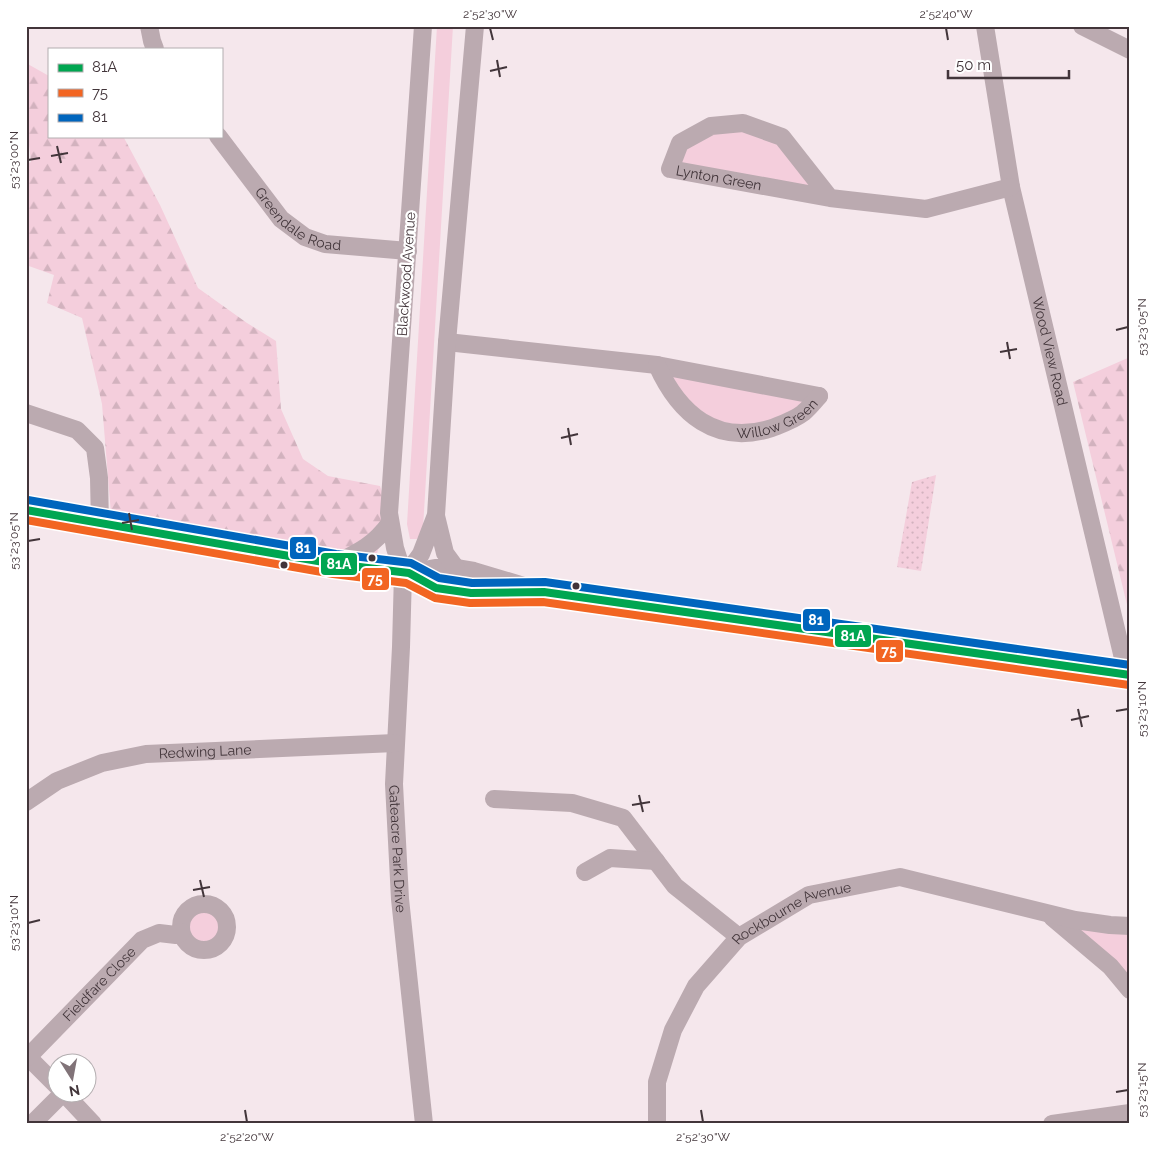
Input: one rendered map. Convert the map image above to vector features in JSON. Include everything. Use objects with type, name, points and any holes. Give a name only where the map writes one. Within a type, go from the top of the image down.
[{"type":"street","points":[[149,26],[155,48]]},
{"type":"street","name":"Blackwood Avenue","points":[[406,573],[395,548],[390,523],[423,26]]},
{"type":"street","points":[[456,568],[445,553],[436,515],[447,342],[475,26]]},
{"type":"street","name":"Wood View Road","points":[[985,26],[1011,187],[1128,675]]},
{"type":"street","points":[[1082,26],[1130,50]]},
{"type":"street","name":"Lynton Green","points":[[830,198],[782,137],[743,123],[711,126],[680,143],[670,169],[830,198],[926,208],[1011,187]]},
{"type":"street","name":"Greendale Road","points":[[219,138],[274,212],[296,232],[314,241],[336,246],[408,251]]},
{"type":"street","name":"Willow Green","points":[[447,342],[657,365],[819,396],[802,414],[783,424],[745,434],[729,433],[697,418],[681,406],[666,384],[657,365]]},
{"type":"street","points":[[26,413],[77,430],[95,448],[99,478],[100,524]]},
{"type":"street","points":[[26,510],[335,564],[406,573],[435,568],[456,568],[474,571],[544,592],[1128,675]]},
{"type":"street","points":[[406,573],[421,554],[436,515]]},
{"type":"street","points":[[335,564],[368,547],[380,537],[390,523]]},
{"type":"street","points":[[406,573],[436,588],[471,593],[544,592]]},
{"type":"street","name":"Gateacre Park Drive","points":[[406,573],[394,784],[400,898],[424,1124]]},
{"type":"street","name":"Redwing Lane","points":[[26,802],[57,781],[102,763],[146,754],[395,743]]},
{"type":"street","points":[[494,799],[572,803],[623,818],[675,886],[739,937]]},
{"type":"street","points":[[585,872],[610,858],[656,861]]},
{"type":"street","name":"Rockbourne Avenue","points":[[657,1124],[657,1082],[673,1030],[696,986],[739,937],[809,895],[900,878],[1049,914],[1094,923],[1130,926]]},
{"type":"street","name":"Rockbourne Avenue","points":[[1049,914],[1110,966],[1130,990]]},
{"type":"street","name":"Fieldfare Close","points":[[27,1056],[142,940],[159,933],[176,935],[181,932]]},
{"type":"street","points":[[27,1056],[48,1077]]},
{"type":"street","points":[[32,1124],[54,1102]]},
{"type":"street","points":[[72,1102],[93,1124]]},
{"type":"street","points":[[1052,1124],[1130,1113]]},
{"type":"green space","points":[[437,26],[453,26],[423,528],[417,539],[410,539],[407,524]]},
{"type":"green space","points":[[26,63],[48,75],[48,138],[124,138],[160,205],[198,288],[276,341],[281,409],[303,459],[328,476],[380,486],[389,513],[375,560],[112,526],[102,404],[82,318],[47,303],[54,275],[26,265],[26,164],[31,162],[26,118]]},
{"type":"green space","points":[[745,130],[781,143],[819,192],[676,166],[685,149],[713,131]]},
{"type":"green space","points":[[1130,357],[1130,617],[1073,382]]},
{"type":"green space","points":[[665,371],[810,399],[782,417],[746,427],[714,420],[684,398]]},
{"type":"green space","points":[[936,475],[921,571],[897,567],[912,482]]},
{"type":"green space","points":[[204,911],[210,912],[215,916],[219,921],[219,933],[215,938],[210,942],[204,943],[198,942],[193,938],[189,933],[188,927],[189,921],[193,916],[198,912]]},
{"type":"green space","points":[[1053,917],[1130,918],[1130,994]]},
{"type":"transit line","name":"81","points":[[28,500],[336,554],[411,563],[439,578],[472,583],[545,582],[1130,665]]},
{"type":"transit line","name":"81A","points":[[26,510],[335,564],[409,573],[436,588],[471,593],[544,592],[1130,675]]},
{"type":"transit line","name":"75","points":[[26,520],[333,574],[406,583],[435,598],[470,603],[543,602],[1129,685]]}]
